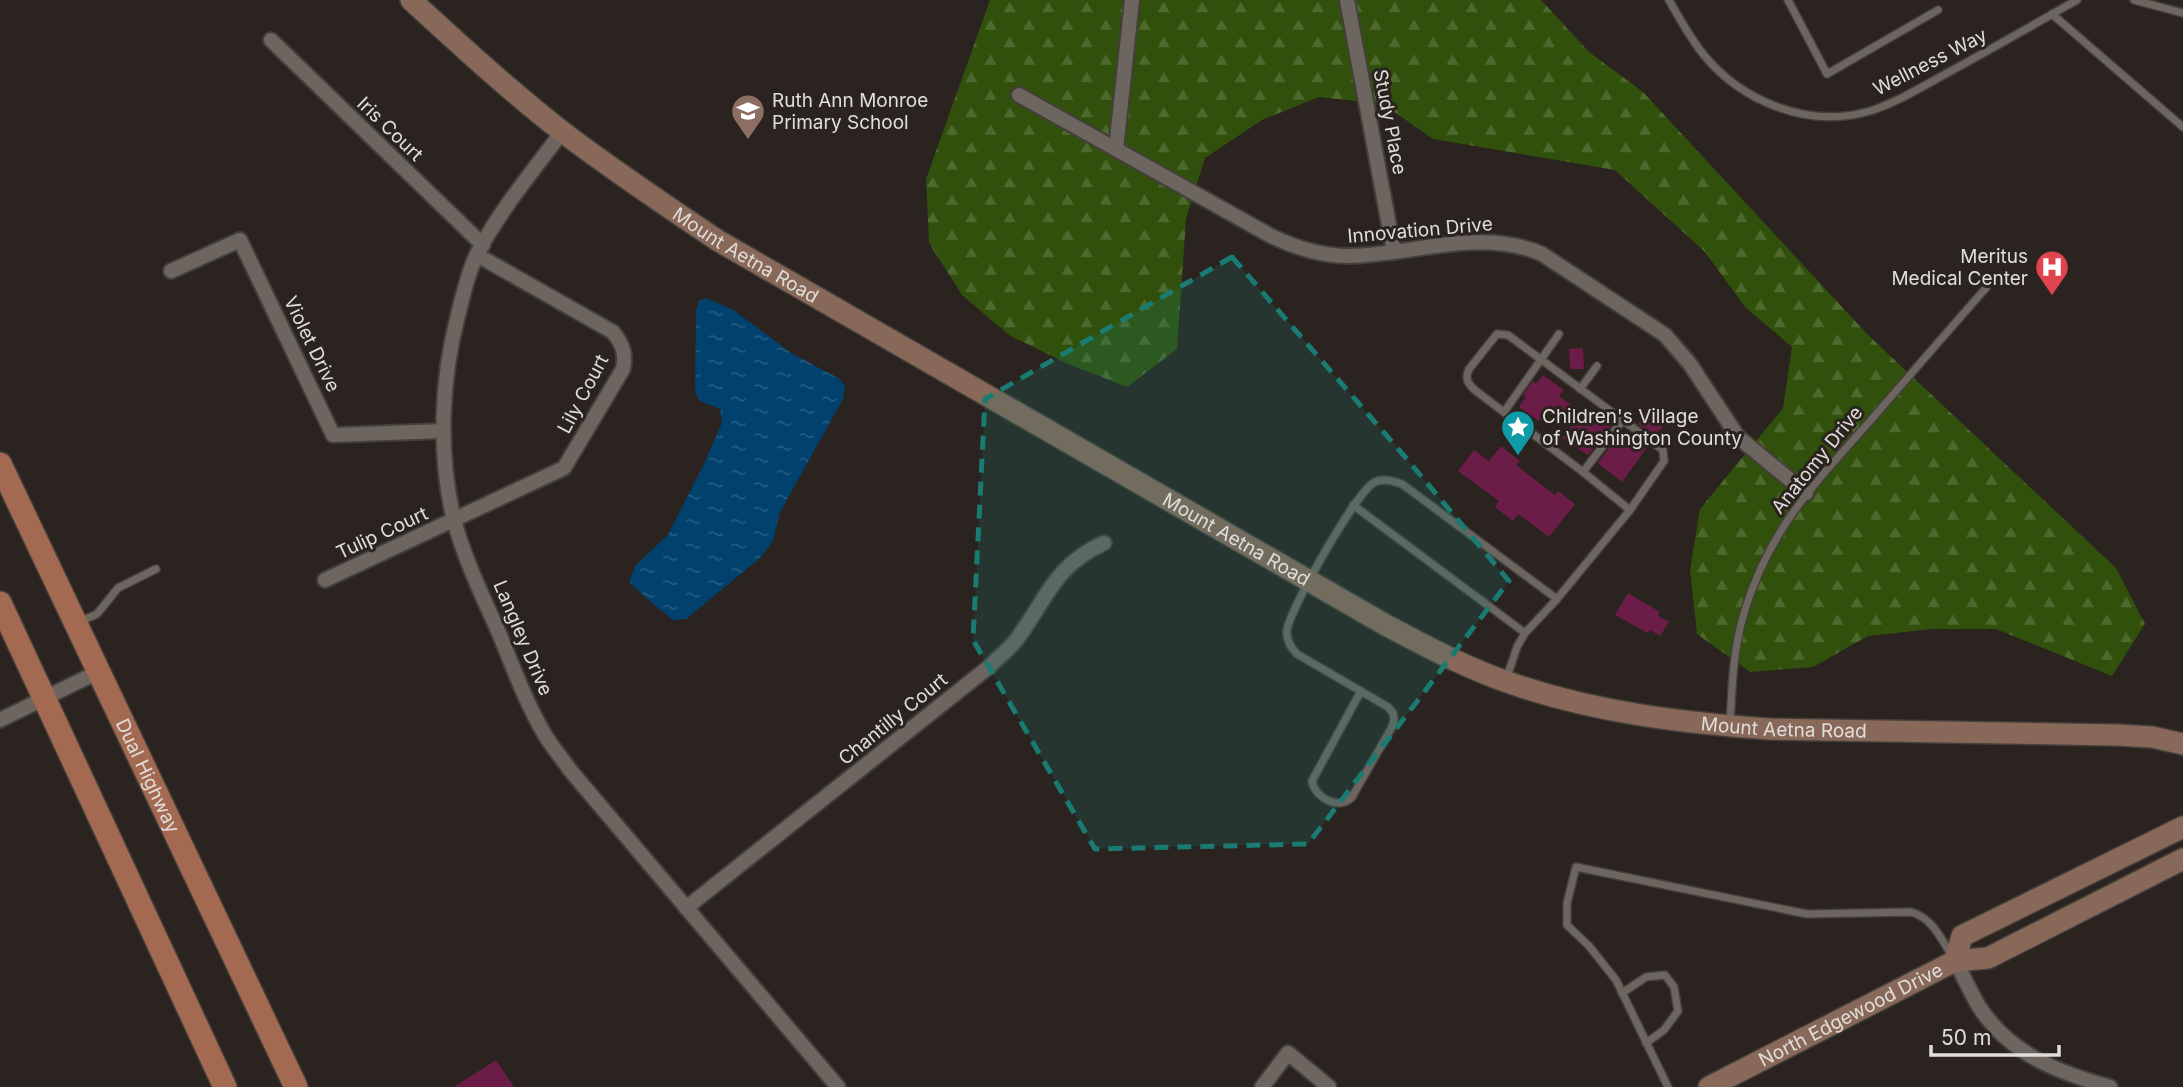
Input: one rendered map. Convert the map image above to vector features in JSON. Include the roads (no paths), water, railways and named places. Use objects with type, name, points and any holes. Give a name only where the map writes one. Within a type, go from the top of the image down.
[{"type":"main road","name":"Dual Highway","points":[[0,464],[296,1087]]},
{"type":"main road","points":[[0,603],[225,1087]]},
{"type":"street","name":"Mount Aetna Road","points":[[411,0],[562,132],[717,240],[1417,642],[1506,682],[1616,711],[1730,726],[1807,730],[2117,735],[2152,737],[2183,744]]},
{"type":"street","points":[[1116,149],[1132,0]]},
{"type":"street","name":"Study Place","points":[[1347,0],[1394,252]]},
{"type":"street","name":"Iris Court","points":[[271,40],[480,250]]},
{"type":"street","name":"Innovation Drive","points":[[1019,96],[1295,247],[1335,256],[1361,256],[1488,241],[1521,246],[1551,259],[1665,335],[1690,364],[1738,437],[1806,493]]},
{"type":"street","name":"Langley Drive","points":[[562,132],[505,209],[480,250],[453,334],[446,377],[443,431],[454,520],[480,589],[526,696],[546,735],[570,770],[838,1087]]},
{"type":"street","name":"Violet Drive","points":[[171,271],[240,240],[333,435],[443,431]]},
{"type":"street","name":"Lily Court","points":[[454,520],[564,468],[622,369],[625,356],[622,343],[613,332],[480,250]]},
{"type":"street","name":"Tulip Court","points":[[325,580],[454,520]]},
{"type":"street","name":"Chantilly Court","points":[[686,908],[990,666],[1014,642],[1068,565],[1085,551],[1104,543]]},
{"type":"street","points":[[0,720],[98,672]]},
{"type":"street","name":"North Edgewood Drive","points":[[1955,961],[1962,936],[2183,827]]},
{"type":"street","name":"North Edgewood Drive","points":[[1709,1087],[1955,961],[1988,958],[2183,859]]},
{"type":"street","points":[[1955,961],[1979,1005],[1997,1030],[2022,1051],[2050,1068],[2110,1087]]},
{"type":"street","points":[[1262,1087],[1288,1053],[1329,1087]]},
{"type":"lane","name":"Wellness Way","points":[[1670,0],[1704,56],[1731,82],[1746,93],[1779,108],[1824,116],[1853,114],[1876,108],[1916,90],[2077,0]]},
{"type":"lane","points":[[1788,0],[1827,74],[1938,10]]},
{"type":"lane","points":[[2134,0],[2183,13]]},
{"type":"lane","points":[[2053,14],[2183,127]]},
{"type":"lane","name":"Anatomy Drive","points":[[1730,726],[1732,667],[1744,613],[1763,562],[1790,515],[1806,493],[1986,288]]},
{"type":"lane","points":[[1506,682],[1517,647],[1525,633],[1557,599],[1630,510],[1664,461],[1665,454],[1660,447],[1508,335],[1500,334],[1494,337],[1469,369],[1467,377],[1471,387],[1630,510]]},
{"type":"lane","points":[[1504,412],[1559,334]]},
{"type":"lane","points":[[1580,389],[1597,366]]},
{"type":"lane","points":[[1583,472],[1622,421]]},
{"type":"lane","points":[[1361,691],[1311,781],[1317,794],[1335,803],[1342,804],[1352,797],[1394,720],[1393,713],[1388,707],[1361,691],[1297,654],[1287,638],[1290,620],[1344,519],[1368,487],[1375,482],[1392,480],[1402,484],[1557,599]]},
{"type":"lane","points":[[1353,505],[1525,633]]},
{"type":"lane","points":[[75,624],[97,614],[118,588],[156,569]]},
{"type":"lane","points":[[1668,1087],[1616,980],[1589,946],[1567,925],[1567,903],[1576,867],[1807,914],[1911,912],[1922,915],[1931,923],[1955,961]]},
{"type":"lane","points":[[1622,993],[1646,977],[1665,975],[1674,987],[1678,1011],[1664,1030],[1646,1042]]},
{"type":"water","points":[[705,298],[732,309],[791,353],[840,379],[845,386],[843,399],[780,512],[773,541],[760,558],[686,619],[673,620],[629,582],[636,565],[668,535],[722,423],[720,409],[700,401],[695,393],[696,311],[699,301]]},
{"type":"place","name":"Ruth Ann Monroe Primary School","points":[[748,141]]},
{"type":"place","name":"Meritus Medical Center","points":[[2052,297]]},
{"type":"place","name":"Children's Village of Washington County","points":[[1518,457]]}]
